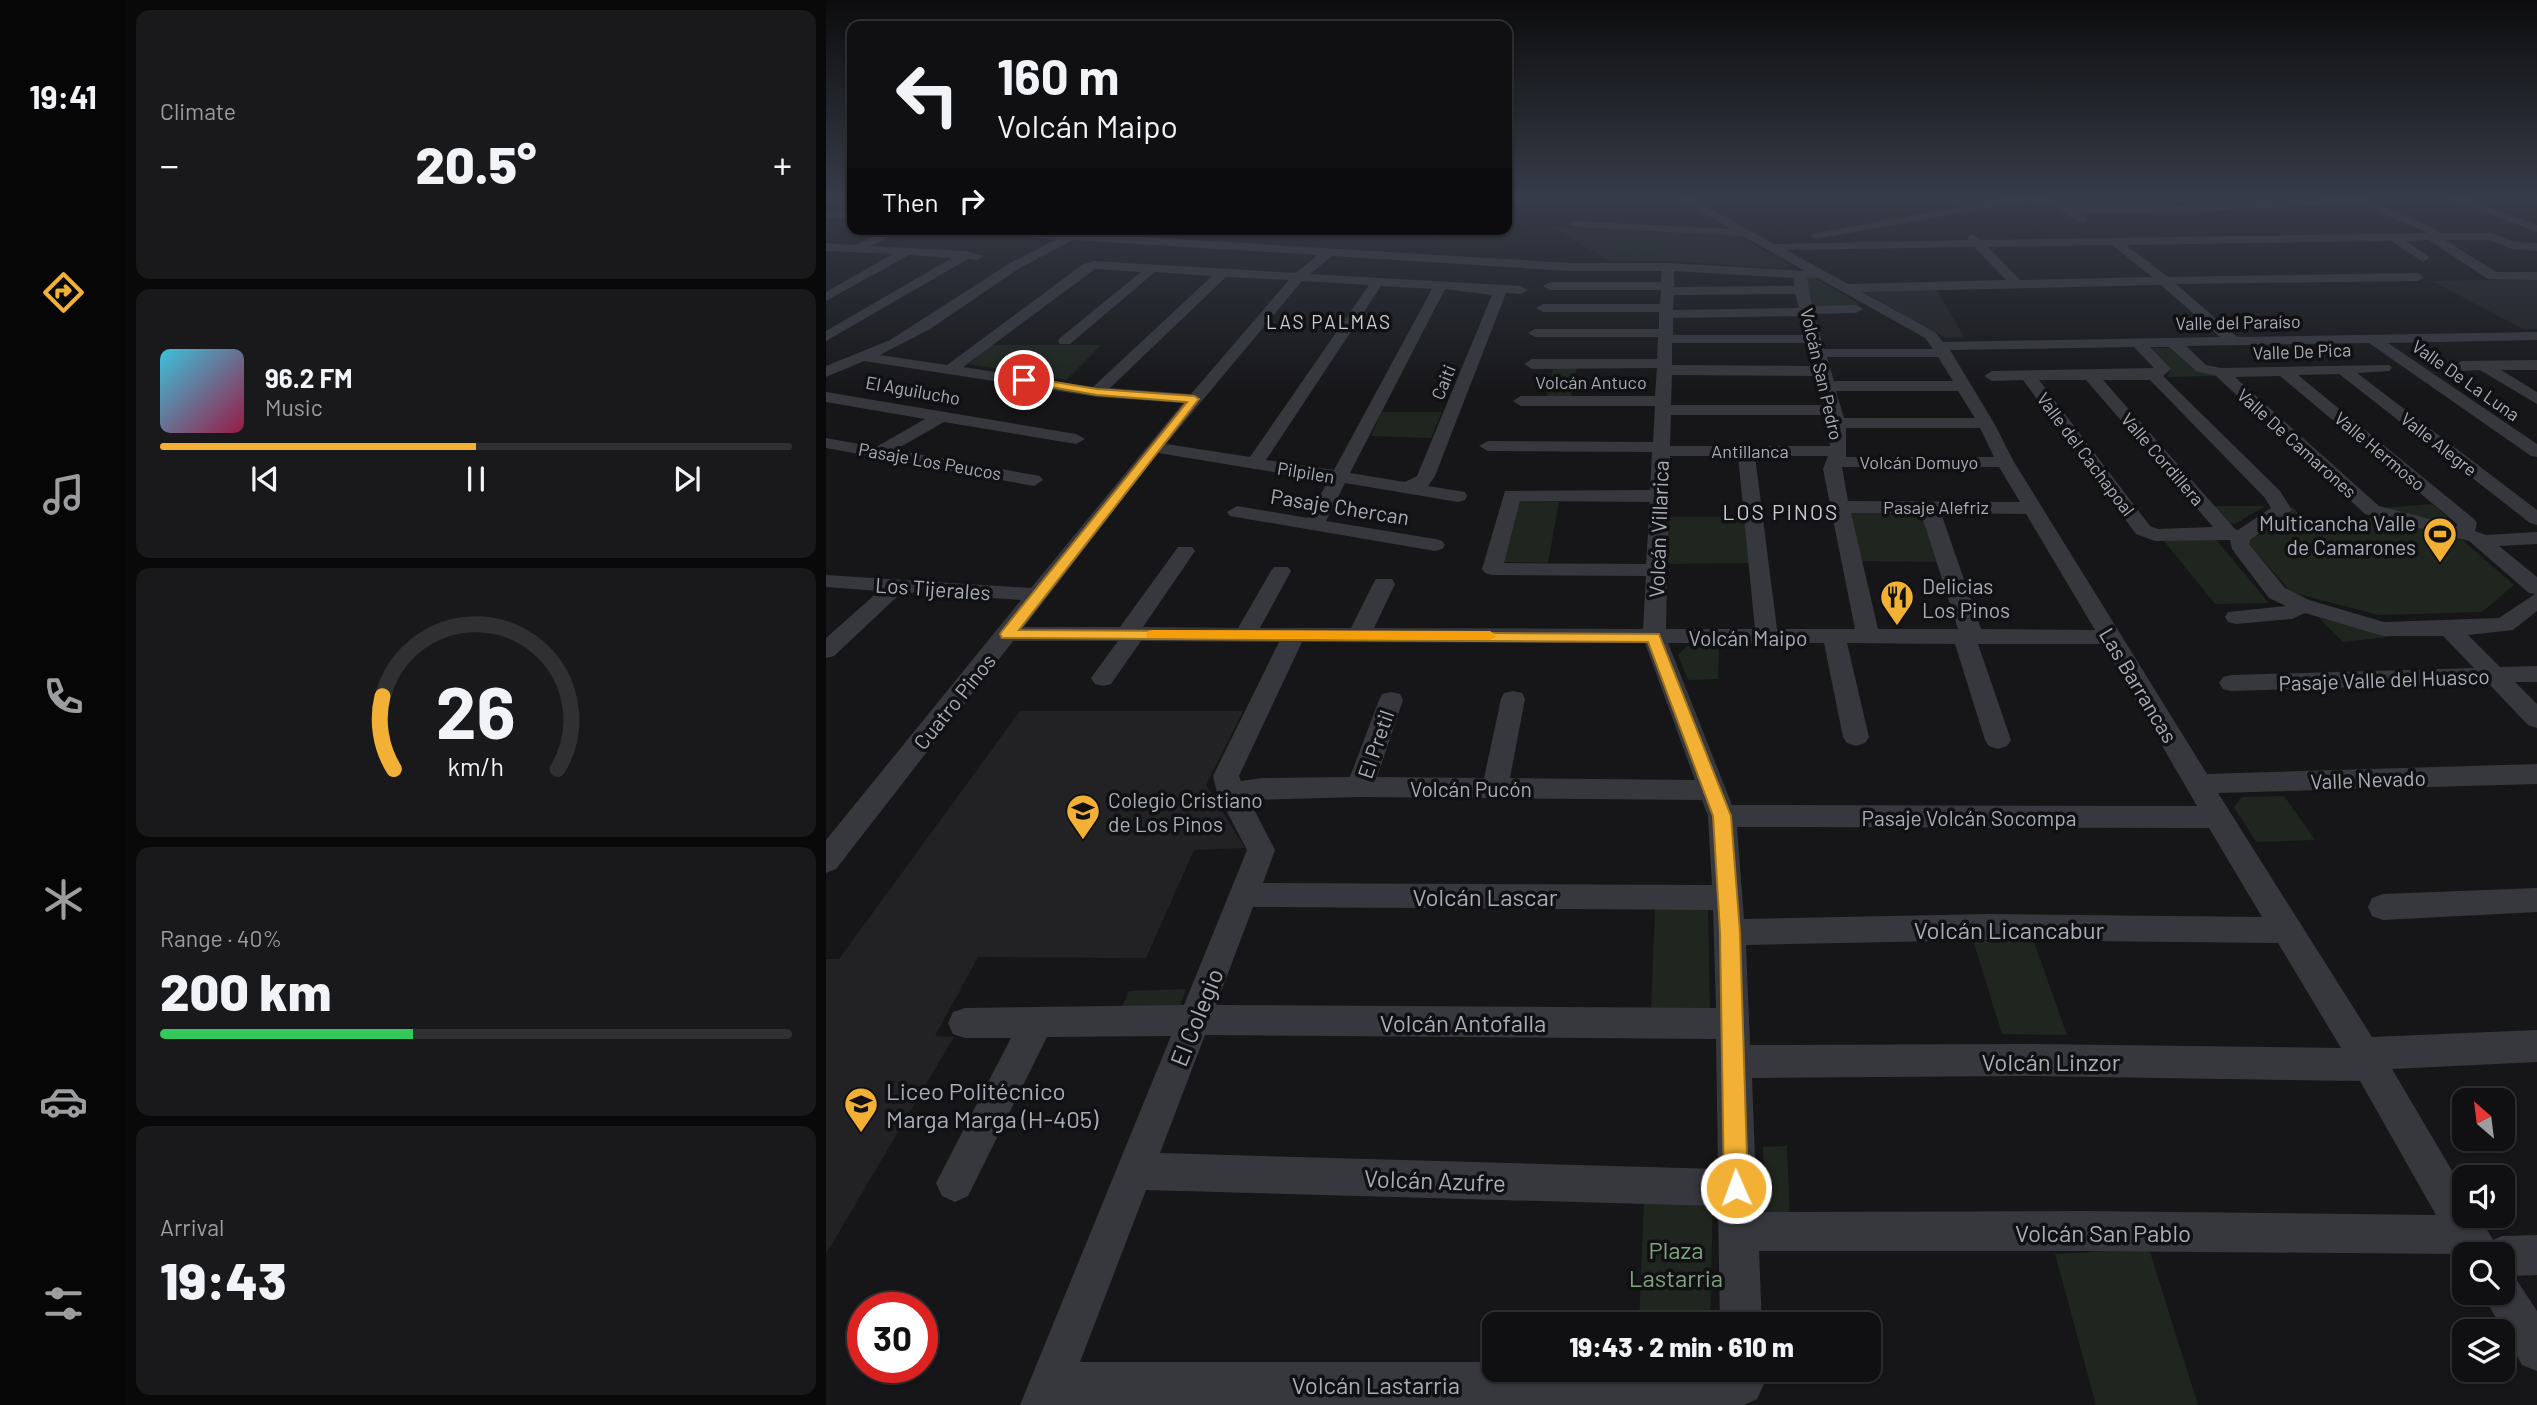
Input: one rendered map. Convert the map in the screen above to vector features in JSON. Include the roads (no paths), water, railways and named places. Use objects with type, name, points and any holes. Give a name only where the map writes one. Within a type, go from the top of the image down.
[{"type":"street","points":[[826,297],[886,264]]},
{"type":"street","points":[[826,337],[957,264]]},
{"type":"street","points":[[827,371],[864,357],[925,326],[1021,264]]},
{"type":"street","name":"Cuatro Pinos","points":[[826,861],[1154,447],[1299,277],[1315,264]]},
{"type":"street","points":[[1510,264],[1569,267],[1668,267],[1801,282]]},
{"type":"street","name":"Las Barrancas","points":[[1802,264],[1930,335],[1941,349],[1986,423],[2032,508],[2217,817],[2367,1059],[2471,1242]]},
{"type":"street","points":[[1996,264],[2017,285]]},
{"type":"street","points":[[2143,264],[2234,342]]},
{"type":"street","points":[[2476,264],[2493,276],[2537,276]]},
{"type":"street","points":[[951,369],[1093,265],[1521,290]]},
{"type":"street","points":[[1065,341],[1154,267]]},
{"type":"street","points":[[1564,286],[1569,267]]},
{"type":"street","name":"Volcán Villarica","points":[[1668,267],[1654,637],[1717,803],[1730,932],[1741,1312]]},
{"type":"street","points":[[1097,392],[1223,272]]},
{"type":"street","points":[[1551,332],[1550,308],[1667,300],[1801,282],[1822,275]]},
{"type":"street","points":[[1845,288],[2326,276],[2418,277]]},
{"type":"street","points":[[1254,464],[1377,282]]},
{"type":"street","name":"Volcán San Pedro","points":[[1801,282],[1834,416],[1840,507],[1868,637]]},
{"type":"street","points":[[1314,525],[1440,286]]},
{"type":"street","points":[[1550,286],[1667,300],[1807,311],[1856,309]]},
{"type":"street","name":"Caiti","points":[[1411,486],[1421,483],[1426,476],[1499,293],[1490,289]]},
{"type":"street","points":[[1535,333],[1665,336],[1963,386]]},
{"type":"street","name":"Valle del Paraíso","points":[[1821,362],[1941,349],[2537,336]]},
{"type":"street","name":"Valle De La Luna","points":[[2373,339],[2537,453]]},
{"type":"street","name":"Valle De Camarones","points":[[2173,342],[2201,368],[2221,373],[2372,510],[2474,538],[2537,588]]},
{"type":"street","points":[[1992,376],[2154,375],[2163,369],[2138,343]]},
{"type":"street","points":[[864,357],[1097,392],[1194,399]]},
{"type":"street","points":[[1532,363],[1545,382],[1664,367],[1821,362]]},
{"type":"street","points":[[2462,366],[2537,366]]},
{"type":"street","points":[[2484,366],[2537,399]]},
{"type":"street","name":"Valle De Pica","points":[[2221,373],[2384,368]]},
{"type":"street","name":"Valle Alegre","points":[[2342,369],[2537,519]]},
{"type":"street","name":"Valle Hermoso","points":[[2285,372],[2467,523],[2474,538]]},
{"type":"street","points":[[2154,375],[2273,495],[2282,510],[2234,535]]},
{"type":"street","name":"Valle Cordillera","points":[[2091,376],[2234,535],[2277,593],[2301,605],[2383,629],[2449,629]]},
{"type":"street","name":"Valle del Cachapoal","points":[[2028,377],[2143,530],[2155,535],[2234,535]]},
{"type":"street","name":"Volcán Antuco","points":[[1521,401],[1545,382],[1662,405],[1986,423]]},
{"type":"street","name":"El Aguilucho","points":[[826,397],[1076,439]]},
{"type":"street","points":[[879,452],[942,416]]},
{"type":"street","name":"Pasaje Los Peucos","points":[[826,443],[1034,480]]},
{"type":"street","name":"Antillanca","points":[[1488,446],[1746,451],[1836,457]]},
{"type":"street","name":"Pilpilen","points":[[1154,447],[1395,487],[1411,486],[1458,496]]},
{"type":"street","points":[[1746,451],[1767,637]]},
{"type":"street","name":"Volcán Domuyo","points":[[1836,457],[2005,462]]},
{"type":"street","points":[[1657,570],[1492,569],[1512,495],[1659,496]]},
{"type":"street","name":"Pasaje Alefriz","points":[[1840,507],[2032,508]]},
{"type":"street","points":[[1929,507],[1998,740]]},
{"type":"street","name":"Pasaje Chercan","points":[[1237,512],[1435,545]]},
{"type":"street","points":[[2474,538],[2537,538]]},
{"type":"street","points":[[1103,678],[1185,551]]},
{"type":"street","points":[[1245,635],[1281,571]]},
{"type":"street","name":"Los Tijerales","points":[[826,581],[1039,595]]},
{"type":"street","points":[[1359,635],[1384,584]]},
{"type":"street","points":[[826,650],[897,586]]},
{"type":"street","points":[[2449,629],[2505,625],[2537,600]]},
{"type":"street","points":[[2236,617],[2292,612],[2301,605]]},
{"type":"street","points":[[2449,629],[2537,719]]},
{"type":"street","name":"Volcán Maipo","points":[[1007,634],[2110,637]]},
{"type":"street","points":[[1230,793],[1226,776],[1294,635]]},
{"type":"street","points":[[1834,637],[1856,737]]},
{"type":"street","name":"Pasaje Valle del Huasco","points":[[2231,683],[2537,674]]},
{"type":"street","points":[[1495,788],[1513,699]]},
{"type":"street","name":"El Pretil","points":[[1360,788],[1391,700]]},
{"type":"street","name":"Valle Nevado","points":[[2199,784],[2537,774]]},
{"type":"street","name":"Volcán Pucón","points":[[1230,793],[1262,788],[1495,788],[1717,803]]},
{"type":"street","name":"El Colegio","points":[[1047,1395],[1261,850],[1255,834],[1230,793]]},
{"type":"street","name":"Pasaje Volcán Socompa","points":[[1717,803],[2217,817]]},
{"type":"street","name":"Volcán Lascar","points":[[1245,895],[1726,898]]},
{"type":"street","points":[[2383,906],[2537,900]]},
{"type":"street","name":"Volcán Licancabur","points":[[1730,932],[1989,927],[2288,930]]},
{"type":"street","name":"Volcán Antofalla","points":[[965,1023],[1195,1020],[1732,1024]]},
{"type":"street","points":[[955,1183],[1037,1022]]},
{"type":"street","name":"Volcán Linzor","points":[[1732,1062],[2367,1059],[2537,1046]]},
{"type":"street","name":"Volcán Azufre","points":[[1134,1171],[1736,1188]]},
{"type":"street","name":"Volcán San Pablo","points":[[1739,1231],[2084,1231],[2452,1244]]},
{"type":"street","points":[[2515,1256],[2537,1255]]},
{"type":"street","points":[[2509,1305],[2537,1350]]},
{"type":"street","name":"Volcán Lastarria","points":[[1047,1395],[1742,1387]]},
{"type":"place","name":"Multicancha Valle de Camarones","points":[[2440,564]]},
{"type":"place","name":"Delicias Los Pinos","points":[[1897,627]]},
{"type":"place","name":"Colegio Cristiano de Los Pinos","points":[[1083,841]]},
{"type":"place","name":"Liceo Politécnico Marga Marga (H-405)","points":[[861,1134]]},
{"type":"district","name":"LAS PALMAS","points":[[1329,321]]},
{"type":"district","name":"LOS PINOS","points":[[1781,511]]},
{"type":"park label","name":"Plaza Lastarria","points":[[1676,1263]]}]
